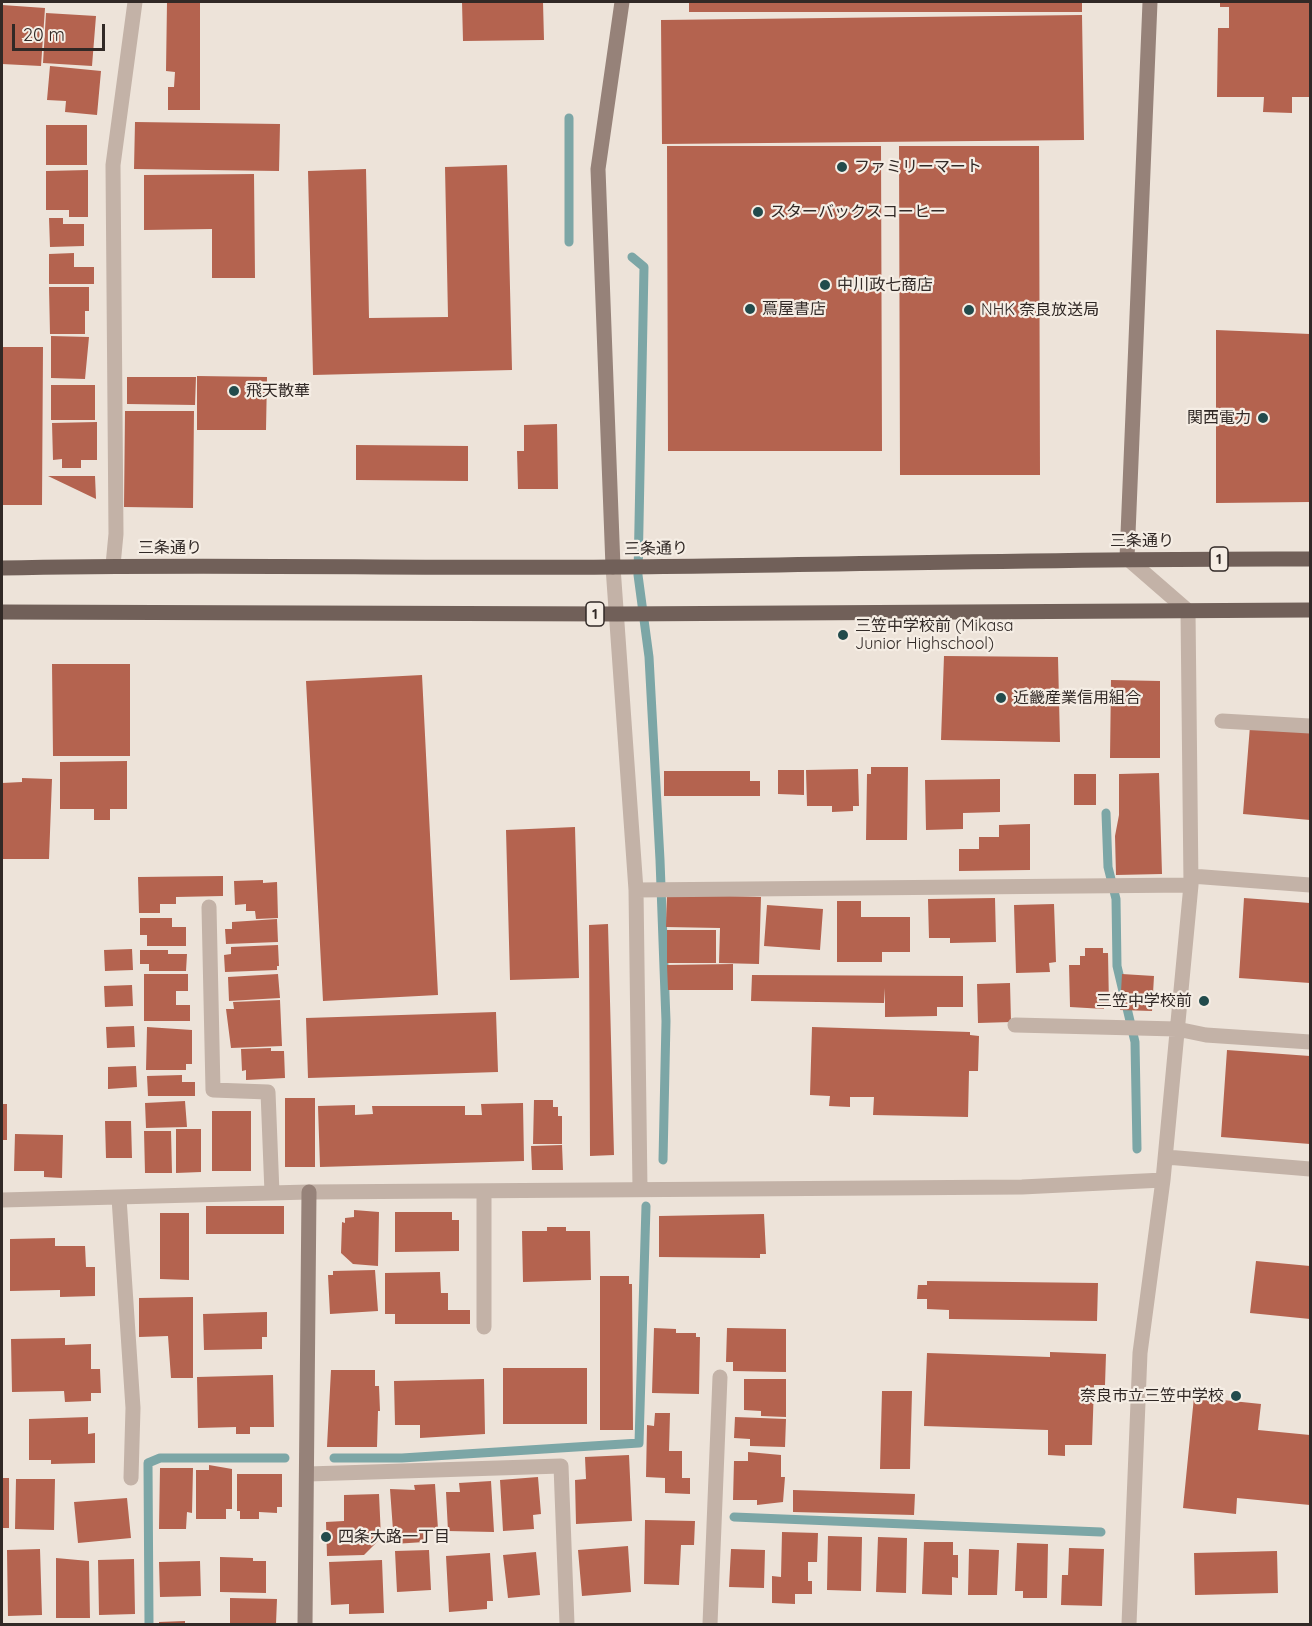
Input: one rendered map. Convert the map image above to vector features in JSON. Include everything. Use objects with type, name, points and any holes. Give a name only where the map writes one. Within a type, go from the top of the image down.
[{"type":"main road","name":"三条通り","points":[[2,568],[113,565],[613,567],[1127,558],[1311,559]]},
{"type":"main road","name":"1","points":[[2,612],[617,614],[1311,610]]},
{"type":"street","points":[[113,565],[116,534],[113,165],[135,2]]},
{"type":"street","points":[[622,2],[597,169],[613,567],[636,890],[640,1189]]},
{"type":"street","points":[[1129,1624],[1140,1353],[1166,1157],[1191,881],[1188,611],[1127,558],[1150,2]]},
{"type":"street","points":[[1222,721],[1311,726]]},
{"type":"street","points":[[636,890],[1191,881],[1311,885]]},
{"type":"street","points":[[209,907],[213,1090],[268,1092],[272,1193]]},
{"type":"street","points":[[1015,1025],[1178,1029],[1206,1035],[1311,1041]]},
{"type":"street","points":[[1166,1157],[1311,1169]]},
{"type":"street","points":[[2,1200],[309,1192],[1022,1187],[1163,1180]]},
{"type":"street","points":[[484,1191],[484,1327]]},
{"type":"street","points":[[305,1624],[309,1192]]},
{"type":"street","points":[[119,1197],[133,1408],[131,1478]]},
{"type":"street","points":[[710,1624],[720,1377]]},
{"type":"street","points":[[308,1474],[561,1466],[567,1624]]},
{"type":"building","points":[[167,2],[200,2],[200,110],[168,110],[168,87],[174,87],[175,72],[166,71]]},
{"type":"building","points":[[462,2],[543,2],[544,40],[463,41]]},
{"type":"building","points":[[689,2],[1082,2],[1082,12],[689,12]]},
{"type":"building","points":[[1220,2],[1310,2],[1310,97],[1292,97],[1292,113],[1263,112],[1264,97],[1217,97],[1218,28],[1229,28],[1229,7],[1220,7]]},
{"type":"building","points":[[2,5],[45,8],[41,66],[2,64]]},
{"type":"building","points":[[46,13],[96,16],[92,66],[43,63]]},
{"type":"building","points":[[1082,15],[1084,140],[662,144],[661,20]]},
{"type":"building","points":[[50,66],[101,71],[97,115],[65,112],[66,101],[47,100]]},
{"type":"building","points":[[135,122],[280,124],[279,171],[134,169]]},
{"type":"building","points":[[46,125],[87,125],[87,165],[46,165]]},
{"type":"building","points":[[667,146],[881,146],[882,451],[668,451]]},
{"type":"building","name":"NHK 奈良放送局","points":[[899,146],[1039,146],[1040,475],[900,475]]},
{"type":"building","points":[[507,165],[512,370],[313,375],[308,171],[366,169],[369,318],[448,317],[445,167]]},
{"type":"building","points":[[88,170],[88,217],[69,217],[69,210],[46,210],[46,171]]},
{"type":"building","points":[[254,174],[255,278],[212,278],[212,229],[144,230],[144,175]]},
{"type":"building","points":[[49,218],[63,218],[63,224],[84,224],[84,246],[50,247]]},
{"type":"building","points":[[74,253],[74,267],[94,267],[94,284],[49,284],[49,254]]},
{"type":"building","points":[[49,287],[89,287],[89,311],[85,311],[85,334],[50,334]]},
{"type":"building","name":"関西電力","points":[[1216,330],[1310,334],[1310,502],[1216,503]]},
{"type":"building","points":[[51,336],[89,337],[85,379],[51,378]]},
{"type":"building","points":[[2,347],[43,347],[42,505],[2,505]]},
{"type":"building","points":[[197,376],[267,377],[266,430],[197,430]]},
{"type":"building","points":[[127,377],[196,377],[195,405],[127,404]]},
{"type":"building","points":[[51,385],[95,385],[95,420],[51,420]]},
{"type":"building","points":[[125,411],[194,411],[193,508],[124,507]]},
{"type":"building","points":[[97,422],[97,460],[81,460],[81,468],[62,468],[62,459],[53,460],[52,423]]},
{"type":"building","points":[[557,424],[558,489],[518,489],[517,451],[524,451],[524,425]]},
{"type":"building","points":[[356,445],[468,446],[468,481],[356,480]]},
{"type":"building","points":[[48,476],[95,476],[96,499]]},
{"type":"building","name":"近畿産業信用組合","points":[[944,656],[1058,657],[1060,742],[941,740]]},
{"type":"building","points":[[52,664],[130,664],[130,756],[53,756]]},
{"type":"building","points":[[422,675],[438,995],[323,1001],[306,681]]},
{"type":"building","points":[[1111,680],[1160,681],[1160,758],[1110,758]]},
{"type":"building","points":[[1250,726],[1310,730],[1310,820],[1243,814]]},
{"type":"building","points":[[127,761],[127,809],[110,809],[110,820],[94,820],[94,809],[60,809],[60,762]]},
{"type":"building","points":[[871,767],[908,767],[907,840],[866,840],[867,774],[871,774]]},
{"type":"building","points":[[858,769],[859,806],[853,806],[853,811],[832,812],[832,806],[807,806],[806,770]]},
{"type":"building","points":[[778,770],[804,770],[804,795],[778,794]]},
{"type":"building","points":[[664,771],[750,771],[750,781],[760,781],[760,796],[664,796]]},
{"type":"building","points":[[1159,773],[1162,874],[1116,875],[1115,836],[1119,815],[1119,774]]},
{"type":"building","points":[[1074,774],[1096,774],[1096,805],[1074,805]]},
{"type":"building","points":[[22,778],[52,779],[49,859],[2,859],[2,783],[22,782]]},
{"type":"building","points":[[1000,779],[1000,812],[963,813],[963,829],[926,830],[925,780]]},
{"type":"building","points":[[1030,824],[1030,870],[959,871],[959,849],[979,849],[979,837],[999,837],[999,825]]},
{"type":"building","points":[[575,827],[579,978],[510,980],[506,830]]},
{"type":"building","points":[[223,876],[223,896],[176,897],[176,904],[160,904],[160,913],[139,913],[138,877]]},
{"type":"building","points":[[263,880],[263,883],[277,882],[278,918],[256,919],[255,911],[246,911],[246,904],[235,905],[234,881]]},
{"type":"building","points":[[667,894],[761,897],[759,964],[719,963],[720,928],[666,927]]},
{"type":"building","points":[[995,898],[996,942],[950,943],[950,938],[929,938],[928,899]]},
{"type":"building","points":[[1244,898],[1310,903],[1310,983],[1239,978]]},
{"type":"building","points":[[837,901],[861,901],[861,917],[910,917],[910,952],[882,952],[882,962],[837,962]]},
{"type":"building","points":[[1054,904],[1056,962],[1049,963],[1050,972],[1016,973],[1014,905]]},
{"type":"building","points":[[767,905],[823,909],[820,950],[764,946]]},
{"type":"building","points":[[140,918],[172,918],[172,927],[186,927],[186,946],[147,946],[147,935],[140,935]]},
{"type":"building","points":[[277,919],[278,942],[226,944],[225,929],[232,929],[232,922]]},
{"type":"building","points":[[608,924],[614,1155],[590,1156],[589,925]]},
{"type":"building","points":[[667,930],[716,930],[716,963],[667,963]]},
{"type":"building","points":[[278,945],[279,966],[277,970],[225,972],[224,955],[231,954],[231,947]]},
{"type":"building","points":[[1085,948],[1103,948],[1103,953],[1108,953],[1109,1006],[1104,1006],[1104,1009],[1070,1007],[1069,965],[1080,965],[1080,956],[1085,956]]},
{"type":"building","points":[[132,949],[133,970],[105,971],[104,950]]},
{"type":"building","points":[[140,950],[168,950],[168,954],[187,954],[186,971],[149,971],[149,964],[140,964]]},
{"type":"building","points":[[733,964],[733,990],[668,990],[667,965]]},
{"type":"building","points":[[144,974],[188,974],[188,991],[176,991],[176,1005],[190,1005],[190,1021],[144,1021]]},
{"type":"building","points":[[278,974],[280,998],[229,1001],[228,977]]},
{"type":"building","points":[[1122,974],[1154,976],[1152,1011],[1120,1010]]},
{"type":"building","points":[[752,975],[963,976],[963,1007],[937,1007],[937,1016],[885,1017],[885,988],[884,1003],[751,1001]]},
{"type":"building","points":[[1010,983],[1011,1022],[978,1023],[977,984]]},
{"type":"building","points":[[132,985],[133,1006],[105,1007],[104,986]]},
{"type":"building","points":[[280,1000],[282,1046],[231,1048],[226,1009],[234,1009],[233,1002]]},
{"type":"building","points":[[496,1012],[498,1072],[308,1078],[306,1018]]},
{"type":"building","points":[[134,1026],[135,1047],[107,1048],[106,1027]]},
{"type":"building","points":[[147,1027],[192,1030],[192,1064],[186,1064],[186,1070],[146,1070]]},
{"type":"building","points":[[812,1027],[970,1032],[970,1035],[979,1036],[978,1071],[969,1071],[968,1117],[873,1115],[874,1097],[850,1097],[850,1107],[829,1106],[830,1096],[810,1095]]},
{"type":"building","points":[[271,1048],[271,1051],[284,1051],[285,1078],[246,1080],[246,1070],[242,1071],[241,1049]]},
{"type":"building","points":[[1227,1050],[1310,1056],[1310,1144],[1221,1137]]},
{"type":"building","points":[[136,1066],[137,1087],[108,1089],[108,1067]]},
{"type":"building","points":[[182,1075],[182,1082],[195,1082],[195,1096],[148,1096],[147,1076]]},
{"type":"building","points":[[285,1098],[315,1098],[315,1167],[285,1167]]},
{"type":"building","points":[[534,1100],[553,1100],[553,1107],[558,1107],[558,1116],[562,1116],[562,1144],[533,1144]]},
{"type":"building","points":[[185,1101],[187,1127],[146,1128],[145,1103]]},
{"type":"building","points":[[523,1103],[524,1161],[320,1167],[318,1106],[355,1105],[355,1115],[373,1114],[372,1106],[465,1106],[465,1115],[482,1115],[481,1104]]},
{"type":"building","points":[[2,1104],[7,1104],[7,1140],[2,1140]]},
{"type":"building","points":[[212,1111],[251,1111],[251,1171],[212,1171]]},
{"type":"building","points":[[105,1121],[131,1121],[132,1158],[106,1158]]},
{"type":"building","points":[[176,1129],[201,1129],[201,1172],[176,1173]]},
{"type":"building","points":[[144,1131],[171,1131],[172,1173],[145,1173]]},
{"type":"building","points":[[15,1134],[63,1135],[62,1178],[44,1177],[44,1171],[14,1171]]},
{"type":"building","points":[[562,1145],[563,1170],[532,1170],[531,1146]]},
{"type":"building","points":[[206,1206],[284,1206],[284,1234],[206,1234]]},
{"type":"building","points":[[354,1210],[379,1212],[378,1266],[353,1264],[341,1253],[342,1222],[345,1223],[345,1218],[354,1217]]},
{"type":"building","points":[[395,1212],[452,1212],[452,1220],[459,1220],[459,1251],[395,1252]]},
{"type":"building","points":[[160,1213],[189,1213],[189,1280],[160,1279]]},
{"type":"building","points":[[764,1214],[766,1254],[760,1254],[760,1258],[659,1257],[659,1216]]},
{"type":"building","points":[[547,1227],[566,1227],[566,1231],[590,1231],[591,1280],[523,1282],[522,1231],[547,1231]]},
{"type":"building","points":[[55,1238],[55,1246],[85,1246],[86,1267],[95,1267],[95,1296],[60,1297],[60,1290],[10,1291],[10,1239]]},
{"type":"building","points":[[1256,1261],[1310,1266],[1310,1319],[1250,1313]]},
{"type":"building","points":[[375,1270],[378,1311],[330,1314],[328,1275],[333,1275],[333,1271]]},
{"type":"building","points":[[440,1272],[441,1293],[448,1293],[448,1310],[470,1310],[470,1324],[395,1324],[395,1314],[385,1314],[385,1273]]},
{"type":"building","points":[[600,1276],[629,1276],[629,1284],[632,1284],[633,1430],[600,1430]]},
{"type":"building","points":[[927,1281],[1098,1283],[1097,1321],[949,1319],[949,1310],[927,1309],[927,1299],[917,1299],[918,1285],[927,1285]]},
{"type":"building","points":[[193,1297],[193,1378],[171,1378],[168,1336],[139,1337],[139,1298]]},
{"type":"building","points":[[267,1312],[267,1337],[262,1337],[262,1349],[204,1350],[203,1314]]},
{"type":"building","points":[[654,1328],[676,1329],[676,1333],[696,1333],[696,1337],[700,1337],[699,1394],[652,1393]]},
{"type":"building","points":[[727,1328],[786,1329],[786,1372],[733,1371],[733,1362],[726,1362]]},
{"type":"building","points":[[65,1338],[65,1345],[91,1344],[91,1369],[100,1369],[101,1393],[91,1393],[91,1401],[65,1402],[64,1391],[12,1392],[11,1339]]},
{"type":"building","points":[[1050,1352],[1106,1354],[1105,1385],[1094,1385],[1092,1445],[1065,1445],[1065,1456],[1048,1455],[1048,1430],[924,1426],[927,1353],[1050,1357]]},
{"type":"building","points":[[503,1368],[587,1368],[587,1424],[503,1424]]},
{"type":"building","points":[[331,1370],[375,1370],[375,1386],[379,1386],[380,1411],[378,1411],[377,1447],[327,1447]]},
{"type":"building","points":[[273,1375],[274,1427],[250,1427],[250,1434],[236,1434],[236,1427],[198,1428],[197,1377]]},
{"type":"building","points":[[484,1379],[485,1434],[420,1438],[420,1425],[395,1425],[394,1381]]},
{"type":"building","points":[[744,1379],[786,1379],[786,1417],[761,1416],[761,1411],[744,1410]]},
{"type":"building","points":[[882,1391],[912,1391],[910,1469],[880,1469]]},
{"type":"building","points":[[1194,1397],[1261,1404],[1258,1430],[1310,1435],[1310,1505],[1237,1498],[1236,1514],[1183,1508]]},
{"type":"building","points":[[655,1413],[670,1413],[669,1451],[682,1451],[682,1478],[690,1478],[690,1494],[665,1493],[665,1478],[646,1477],[647,1425],[654,1426]]},
{"type":"building","points":[[88,1417],[88,1434],[95,1433],[95,1463],[51,1464],[51,1460],[29,1460],[29,1419]]},
{"type":"building","points":[[735,1417],[786,1419],[785,1447],[750,1446],[750,1439],[734,1438]]},
{"type":"building","points":[[748,1452],[781,1455],[781,1477],[785,1477],[783,1502],[757,1505],[757,1500],[733,1500],[734,1461],[748,1461]]},
{"type":"building","points":[[629,1455],[632,1521],[576,1524],[575,1480],[586,1479],[585,1457]]},
{"type":"building","points":[[209,1465],[232,1469],[232,1509],[226,1509],[226,1519],[196,1519],[196,1470],[209,1470]]},
{"type":"building","points":[[160,1468],[193,1468],[192,1513],[187,1512],[186,1529],[159,1529]]},
{"type":"building","points":[[237,1474],[282,1474],[282,1507],[277,1507],[277,1513],[259,1512],[259,1519],[240,1519],[240,1511],[237,1511]]},
{"type":"building","points":[[538,1477],[541,1514],[533,1515],[534,1529],[503,1531],[500,1480]]},
{"type":"building","points":[[2,1478],[9,1478],[9,1528],[2,1528]]},
{"type":"building","points":[[16,1479],[55,1479],[54,1530],[15,1529]]},
{"type":"building","points":[[491,1481],[494,1532],[448,1531],[446,1492],[460,1492],[459,1483]]},
{"type":"building","points":[[435,1484],[438,1529],[423,1530],[424,1542],[394,1544],[390,1489],[415,1490],[414,1485]]},
{"type":"building","points":[[793,1490],[915,1494],[914,1515],[793,1512]]},
{"type":"building","points":[[379,1494],[381,1538],[364,1555],[327,1556],[326,1522],[344,1521],[344,1495]]},
{"type":"building","points":[[127,1498],[131,1538],[78,1543],[74,1502]]},
{"type":"building","points":[[645,1520],[695,1521],[694,1545],[681,1545],[679,1585],[644,1584]]},
{"type":"building","points":[[782,1532],[818,1533],[817,1562],[808,1562],[808,1581],[812,1581],[812,1594],[795,1594],[795,1604],[772,1603],[772,1576],[781,1577]]},
{"type":"building","points":[[828,1536],[862,1537],[861,1591],[827,1590]]},
{"type":"building","points":[[878,1537],[907,1538],[906,1593],[876,1592]]},
{"type":"building","points":[[924,1542],[953,1542],[953,1555],[958,1555],[958,1578],[952,1577],[952,1595],[922,1594]]},
{"type":"building","points":[[1017,1543],[1048,1544],[1047,1598],[1023,1598],[1023,1591],[1015,1591]]},
{"type":"building","points":[[628,1546],[631,1592],[582,1596],[578,1550]]},
{"type":"building","points":[[1069,1548],[1104,1549],[1102,1606],[1061,1605],[1062,1575],[1068,1575]]},
{"type":"building","points":[[40,1549],[42,1615],[8,1616],[7,1550]]},
{"type":"building","points":[[731,1549],[765,1550],[764,1588],[729,1587]]},
{"type":"building","points":[[969,1549],[999,1550],[997,1595],[968,1595]]},
{"type":"building","points":[[429,1550],[431,1590],[397,1592],[395,1551]]},
{"type":"building","points":[[1277,1551],[1278,1593],[1195,1595],[1194,1553]]},
{"type":"building","points":[[536,1552],[540,1595],[508,1598],[503,1555]]},
{"type":"building","points":[[490,1553],[493,1601],[487,1601],[487,1609],[449,1612],[446,1556]]},
{"type":"building","points":[[220,1557],[253,1558],[253,1561],[266,1561],[266,1593],[220,1592]]},
{"type":"building","points":[[56,1558],[89,1561],[90,1618],[56,1618]]},
{"type":"building","points":[[134,1559],[135,1614],[99,1615],[98,1560]]},
{"type":"building","points":[[382,1560],[384,1613],[349,1614],[349,1604],[331,1605],[329,1562]]},
{"type":"building","points":[[200,1561],[201,1596],[160,1597],[159,1562]]},
{"type":"building","points":[[230,1598],[277,1599],[276,1624],[230,1624]]},
{"type":"building","points":[[185,1621],[185,1624],[159,1624],[159,1622]]},
{"type":"waterway","points":[[569,118],[569,242]]},
{"type":"waterway","points":[[632,257],[644,267],[638,575],[649,657],[660,860],[666,1021],[663,1160]]},
{"type":"waterway","points":[[1106,813],[1108,867],[1116,899],[1117,966],[1135,1042],[1137,1149]]},
{"type":"waterway","points":[[334,1458],[402,1458],[639,1443],[646,1206]]},
{"type":"waterway","points":[[149,1624],[148,1463],[160,1458],[285,1458]]},
{"type":"waterway","points":[[734,1517],[1101,1532]]},
{"type":"place","name":"ファミリーマート","points":[[842,167]]},
{"type":"place","name":"スターバックスコーヒー","points":[[758,212]]},
{"type":"place","name":"中川政七商店","points":[[825,285]]},
{"type":"place","name":"蔦屋書店","points":[[750,309]]},
{"type":"place","name":"NHK 奈良放送局","points":[[969,310]]},
{"type":"place","name":"飛天散華","points":[[234,391]]},
{"type":"place","name":"関西電力","points":[[1263,418]]},
{"type":"place","name":"三笠中学校前 (Mikasa Junior Highschool)","points":[[843,635]]},
{"type":"place","name":"近畿産業信用組合","points":[[1001,698]]},
{"type":"place","name":"三笠中学校前","points":[[1204,1001]]},
{"type":"place","name":"奈良市立三笠中学校","points":[[1236,1396]]},
{"type":"place","name":"四条大路一丁目","points":[[326,1537]]}]
